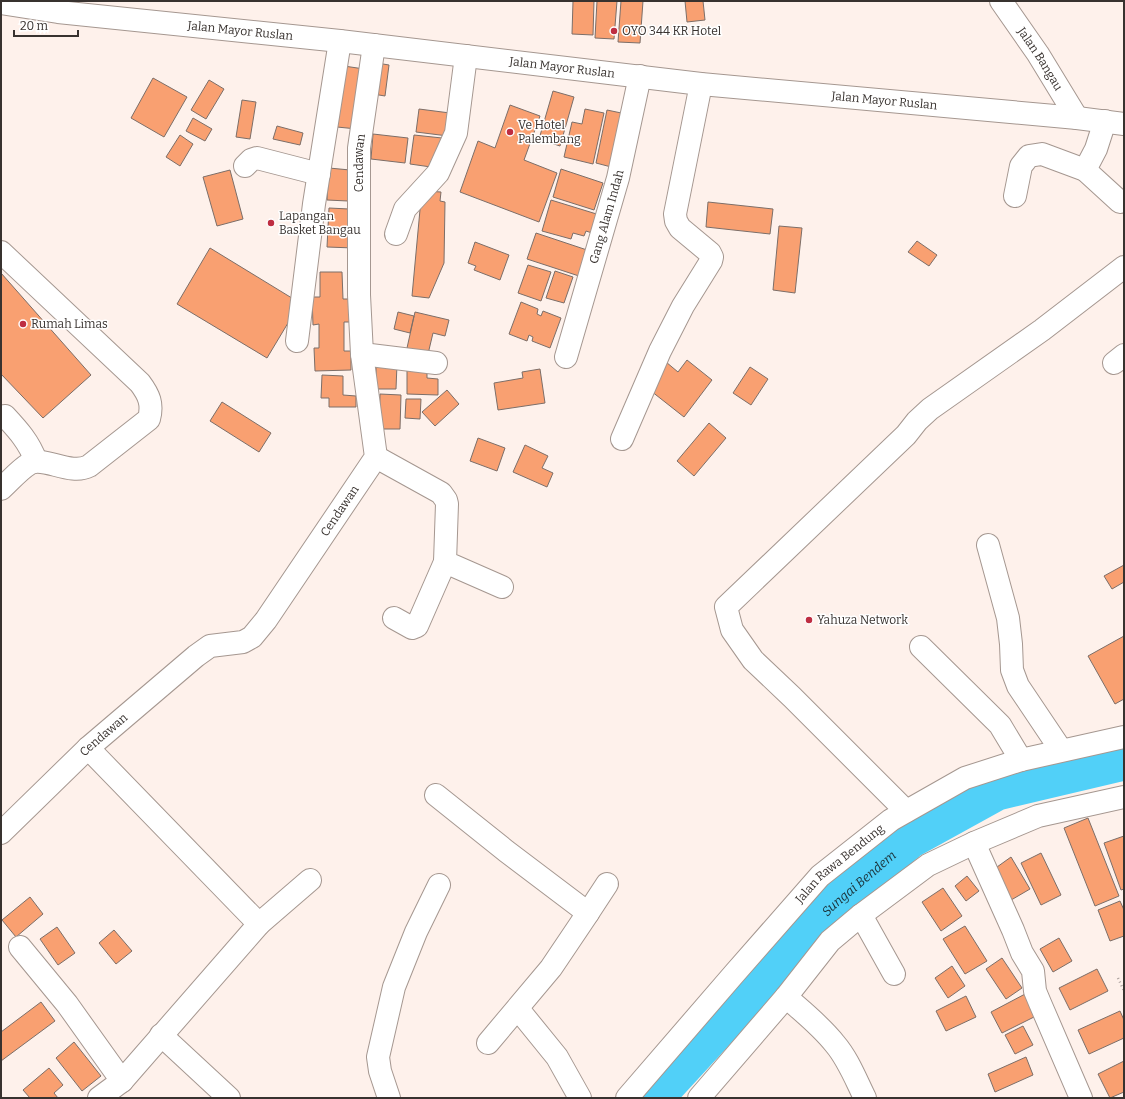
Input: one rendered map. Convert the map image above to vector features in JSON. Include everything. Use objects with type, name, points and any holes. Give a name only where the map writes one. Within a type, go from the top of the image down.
[{"type":"street","name":"Jalan Bangau","points":[[1001,1],[1038,54],[1077,118]]},
{"type":"street","name":"Jalan Mayor Ruslan","points":[[1,3],[58,12],[340,41],[701,84],[1115,122]]},
{"type":"street","points":[[297,341],[319,174],[340,41]]},
{"type":"street","name":"Cendawan","points":[[1,834],[88,748],[206,648],[210,646],[243,642],[252,637],[266,620],[376,457],[362,354],[359,295],[359,148],[374,45]]},
{"type":"street","points":[[396,234],[405,209],[438,173],[456,133],[466,56]]},
{"type":"street","name":"Gang Alam Indah","points":[[566,357],[618,178],[640,76]]},
{"type":"street","points":[[622,439],[660,351],[712,257],[710,253],[680,228],[676,221],[675,214],[701,84]]},
{"type":"street","points":[[1085,170],[1096,149],[1115,122]]},
{"type":"street","points":[[1015,196],[1021,166],[1029,156],[1042,154],[1085,170],[1120,202]]},
{"type":"street","points":[[245,166],[251,160],[257,158],[319,174]]},
{"type":"street","points":[[1,252],[140,383],[146,392],[151,410],[149,419],[89,466],[78,470],[36,461],[28,464],[1,489]]},
{"type":"street","points":[[906,811],[753,660],[732,630],[726,607],[906,434],[930,409],[1042,330],[1124,267]]},
{"type":"street","points":[[362,354],[436,363]]},
{"type":"street","points":[[5,416],[28,442],[36,461]]},
{"type":"street","points":[[376,457],[441,493],[447,504],[445,562],[416,626],[412,628],[394,618]]},
{"type":"street","points":[[988,545],[1008,618],[1012,670],[1018,686],[1061,750]]},
{"type":"street","points":[[445,562],[502,587]]},
{"type":"street","points":[[921,647],[1000,725],[1021,760]]},
{"type":"street","name":"Jalan Rawa Bendung","points":[[627,1098],[820,876],[891,820],[965,778],[1021,760],[1124,737]]},
{"type":"street","points":[[88,748],[259,924]]},
{"type":"street","points":[[436,795],[506,851],[588,913]]},
{"type":"street","points":[[699,1098],[786,997],[830,941],[861,915],[928,865],[974,843],[1038,816],[1124,797]]},
{"type":"street","points":[[974,843],[1022,953],[1033,972],[1038,999],[1081,1098]]},
{"type":"street","points":[[99,1098],[122,1081],[259,924],[310,880]]},
{"type":"street","points":[[488,1043],[551,968],[607,884]]},
{"type":"street","points":[[389,1098],[380,1072],[378,1057],[394,987],[416,932],[439,885]]},
{"type":"street","points":[[861,915],[894,974]]},
{"type":"street","points":[[20,947],[67,1004],[122,1081]]},
{"type":"street","points":[[786,997],[820,1027],[836,1044],[865,1098]]},
{"type":"street","points":[[518,1009],[557,1057],[580,1098]]},
{"type":"street","points":[[161,1035],[229,1098]]},
{"type":"path","points":[[1118,978],[1124,991]]},
{"type":"building","points":[[573,1],[594,1],[593,35],[572,34]]},
{"type":"building","points":[[597,1],[617,1],[614,39],[595,38]]},
{"type":"building","points":[[621,1],[643,1],[640,43],[618,42]]},
{"type":"building","points":[[685,1],[703,1],[705,20],[687,22]]},
{"type":"building","points":[[377,63],[389,65],[385,96],[373,94]]},
{"type":"building","points":[[344,66],[364,69],[357,129],[337,127]]},
{"type":"building","points":[[153,78],[187,97],[164,137],[131,118]]},
{"type":"building","points":[[209,80],[224,89],[206,119],[191,110]]},
{"type":"building","points":[[553,91],[574,97],[560,146],[539,139]]},
{"type":"building","points":[[242,100],[256,102],[250,139],[236,137]]},
{"type":"building","points":[[510,105],[540,116],[524,160],[557,173],[539,222],[460,192],[478,141],[495,148]]},
{"type":"building","points":[[419,109],[450,113],[448,136],[416,132]]},
{"type":"building","points":[[585,109],[604,113],[593,164],[564,157],[572,122],[582,124]]},
{"type":"building","points":[[607,110],[626,114],[615,168],[596,163]]},
{"type":"building","points":[[193,118],[212,129],[205,141],[186,131]]},
{"type":"building","points":[[277,126],[303,133],[300,145],[273,139]]},
{"type":"building","points":[[373,134],[408,138],[405,163],[371,159]]},
{"type":"building","points":[[180,135],[193,144],[180,166],[166,157]]},
{"type":"building","points":[[414,135],[442,138],[438,168],[410,164]]},
{"type":"building","points":[[329,168],[350,170],[348,201],[327,200]]},
{"type":"building","points":[[561,169],[603,183],[594,210],[553,197]]},
{"type":"building","points":[[230,170],[243,219],[217,226],[203,177]]},
{"type":"building","points":[[425,191],[441,192],[440,201],[445,202],[444,263],[429,298],[412,296],[421,199]]},
{"type":"building","points":[[551,200],[603,216],[598,235],[586,231],[584,236],[573,233],[571,239],[542,231]]},
{"type":"building","points":[[708,202],[773,209],[770,234],[706,227]]},
{"type":"building","points":[[329,208],[349,209],[348,228],[355,228],[354,248],[327,247]]},
{"type":"building","points":[[779,226],[802,228],[795,293],[773,290]]},
{"type":"building","points":[[536,233],[587,250],[579,276],[527,259]]},
{"type":"building","points":[[917,241],[937,255],[929,266],[908,252]]},
{"type":"building","points":[[475,242],[509,255],[500,280],[474,270],[476,266],[468,263]]},
{"type":"building","points":[[210,248],[300,303],[267,358],[177,304]]},
{"type":"building","points":[[528,265],[551,272],[541,301],[518,293]]},
{"type":"building","points":[[555,271],[573,277],[564,303],[546,298]]},
{"type":"building","points":[[320,272],[342,272],[343,299],[355,299],[356,322],[344,322],[344,351],[351,351],[351,370],[315,371],[314,348],[319,348],[319,324],[313,325],[312,297],[320,297]]},
{"type":"building","name":"Rumah Limas","points":[[1,273],[91,375],[43,418],[1,374]]},
{"type":"building","points":[[521,302],[538,309],[537,314],[541,316],[543,311],[561,318],[550,348],[532,341],[533,337],[529,335],[527,341],[509,334]]},
{"type":"building","points":[[398,312],[414,316],[410,333],[394,329]]},
{"type":"building","points":[[415,312],[449,320],[445,336],[433,333],[428,354],[407,348]]},
{"type":"building","points":[[687,360],[712,380],[684,417],[651,391],[666,362],[678,372]]},
{"type":"building","points":[[376,364],[397,364],[396,389],[376,389]]},
{"type":"building","points":[[750,367],[768,379],[751,405],[733,393]]},
{"type":"building","points":[[407,369],[427,370],[427,378],[438,379],[438,395],[407,394]]},
{"type":"building","points":[[540,369],[545,403],[498,410],[494,383],[523,378],[522,372]]},
{"type":"building","points":[[322,375],[343,376],[343,395],[356,396],[356,407],[329,407],[329,398],[321,398]]},
{"type":"building","points":[[447,390],[459,404],[435,426],[422,412]]},
{"type":"building","points":[[380,394],[401,395],[400,429],[379,429]]},
{"type":"building","points":[[406,399],[421,399],[420,419],[405,418]]},
{"type":"building","points":[[222,402],[271,433],[259,452],[210,421]]},
{"type":"building","points":[[709,423],[726,438],[694,476],[677,461]]},
{"type":"building","points":[[478,438],[505,448],[497,471],[470,461]]},
{"type":"building","points":[[525,445],[548,456],[542,468],[553,473],[547,487],[513,472]]},
{"type":"building","points":[[1124,565],[1124,582],[1112,589],[1104,576]]},
{"type":"building","points":[[1124,636],[1124,699],[1115,704],[1088,656]]},
{"type":"building","points":[[1088,818],[1119,896],[1095,906],[1064,828]]},
{"type":"building","points":[[1124,836],[1124,889],[1121,890],[1104,843]]},
{"type":"building","points":[[1041,853],[1061,895],[1041,905],[1021,863]]},
{"type":"building","points":[[1011,857],[1030,889],[1006,903],[990,872]]},
{"type":"building","points":[[967,876],[979,891],[966,901],[955,886]]},
{"type":"building","points":[[943,888],[962,916],[941,931],[922,902]]},
{"type":"building","points":[[30,897],[43,914],[16,937],[2,920]]},
{"type":"building","points":[[1120,901],[1124,910],[1124,936],[1110,941],[1098,910]]},
{"type":"building","points":[[965,926],[987,961],[965,974],[943,939]]},
{"type":"building","points":[[57,927],[75,953],[58,965],[40,939]]},
{"type":"building","points":[[114,930],[132,951],[116,964],[99,943]]},
{"type":"building","points":[[1059,938],[1072,961],[1053,972],[1040,949]]},
{"type":"building","points":[[1002,958],[1022,988],[1006,999],[986,969]]},
{"type":"building","points":[[952,966],[965,986],[948,998],[935,978]]},
{"type":"building","points":[[1097,969],[1108,991],[1070,1010],[1059,988]]},
{"type":"building","points":[[1027,993],[1038,1015],[1002,1033],[991,1012]]},
{"type":"building","points":[[966,996],[976,1017],[946,1031],[936,1011]]},
{"type":"building","points":[[41,1002],[55,1021],[1,1061],[1,1032]]},
{"type":"building","points":[[1120,1011],[1124,1020],[1124,1038],[1089,1054],[1078,1030]]},
{"type":"building","points":[[1023,1026],[1033,1045],[1015,1054],[1005,1035]]},
{"type":"building","points":[[74,1042],[101,1076],[82,1091],[56,1058]]},
{"type":"building","points":[[1026,1057],[1033,1075],[995,1092],[988,1074]]},
{"type":"building","points":[[1124,1061],[1124,1092],[1110,1098],[1098,1074]]},
{"type":"building","points":[[49,1068],[63,1085],[54,1093],[58,1098],[30,1098],[23,1090]]},
{"type":"waterway","name":"Sungai Bendem","points":[[654,1098],[830,907],[910,839],[997,791],[1124,761]]},
{"type":"place","name":"OYO 344 KR Hotel","points":[[614,31]]},
{"type":"place","name":"Ve Hotel Palembang","points":[[510,132]]},
{"type":"place","name":"Lapangan Basket Bangau","points":[[271,223]]},
{"type":"place","name":"Rumah Limas","points":[[23,324]]},
{"type":"place","name":"Yahuza Network","points":[[809,620]]}]
